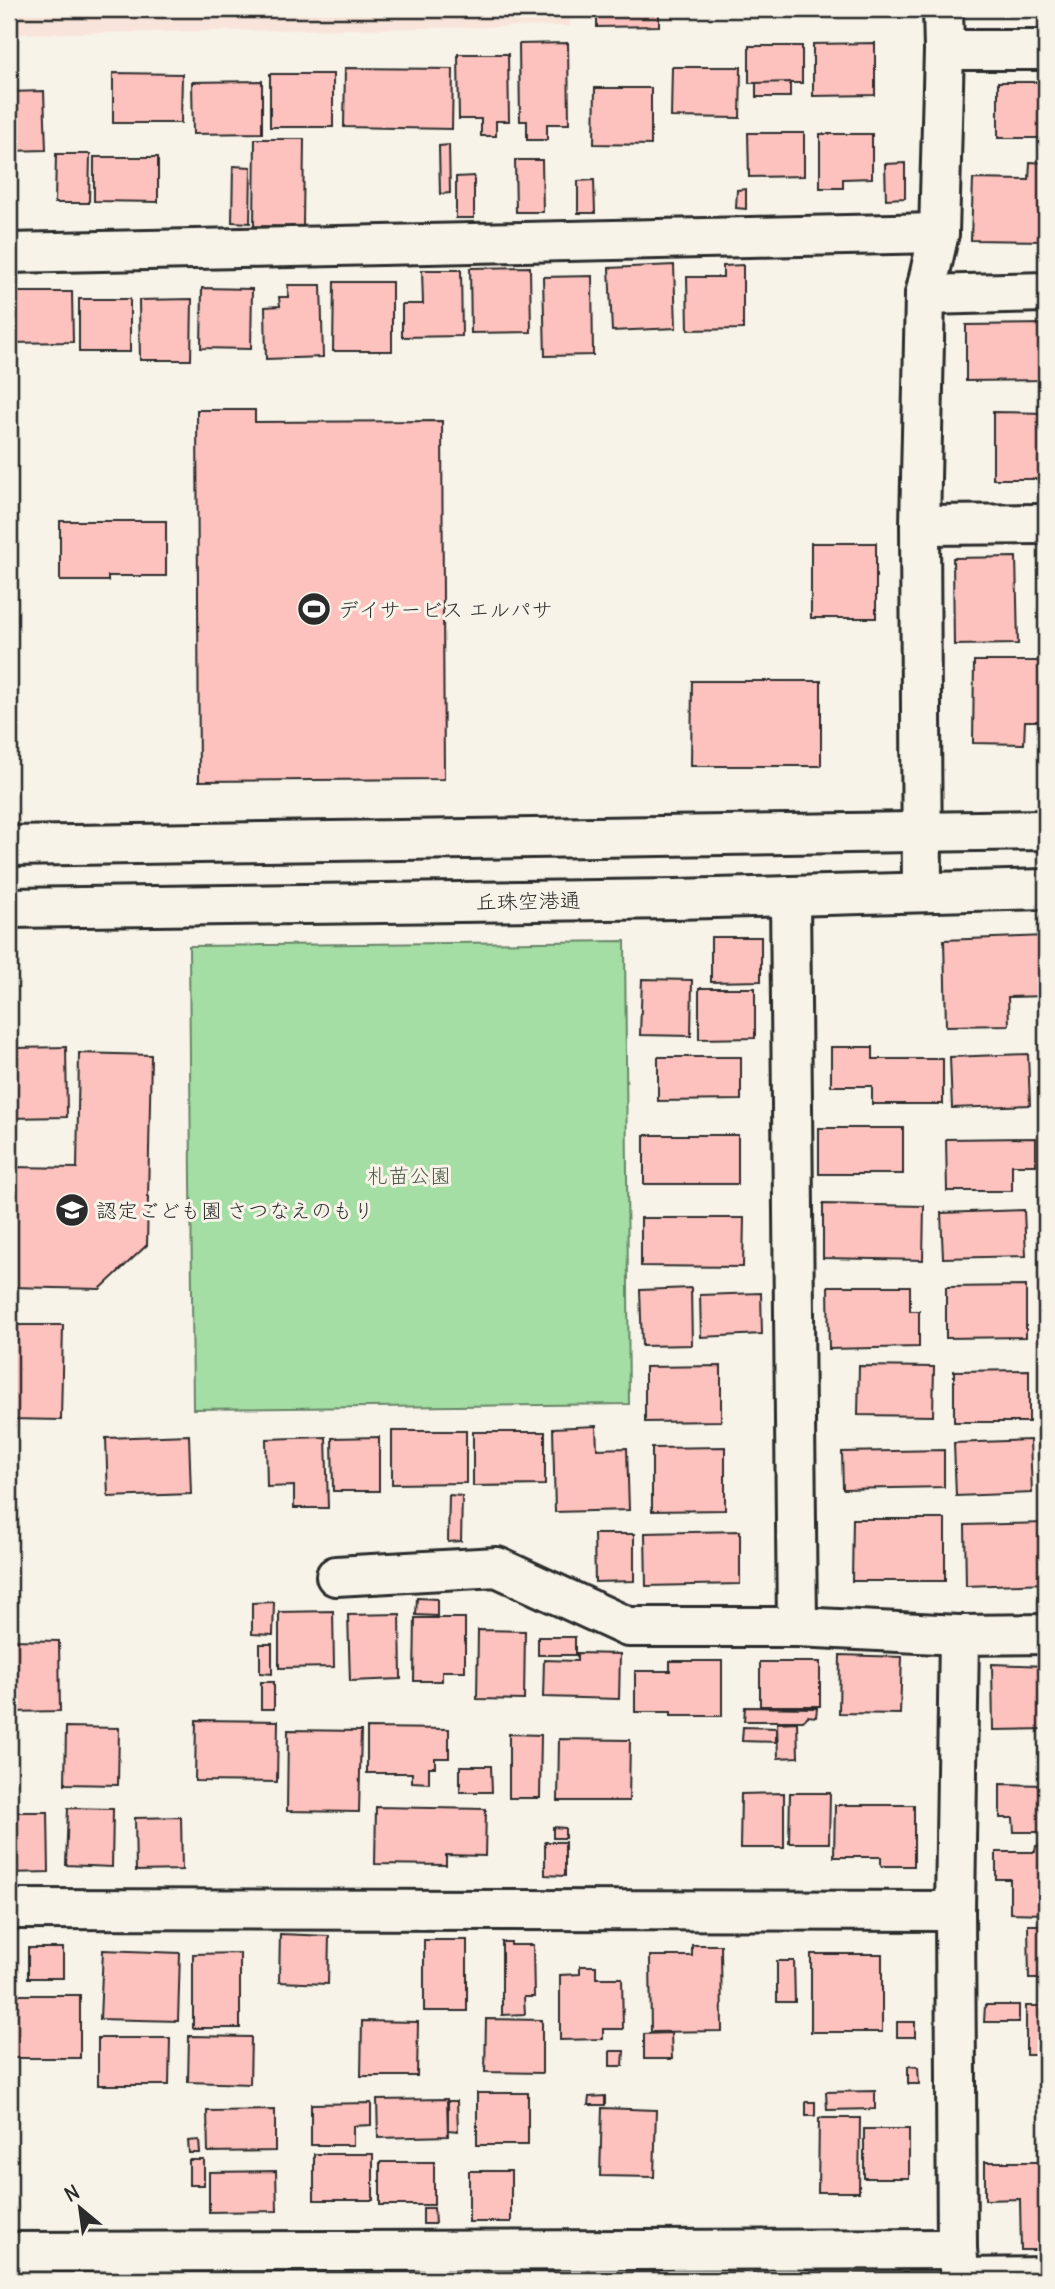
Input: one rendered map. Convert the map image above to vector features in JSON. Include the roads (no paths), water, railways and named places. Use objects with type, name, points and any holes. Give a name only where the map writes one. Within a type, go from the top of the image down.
[{"type":"street","points":[[922,892],[920,525],[925,295],[939,233],[943,9]]},
{"type":"street","points":[[944,50],[1046,50]]},
{"type":"street","points":[[9,253],[939,233]]},
{"type":"street","points":[[925,295],[1046,292]]},
{"type":"street","points":[[920,525],[1046,524]]},
{"type":"street","points":[[9,846],[1046,830]]},
{"type":"street","name":"丘珠空港通","points":[[9,908],[790,896],[1046,889]]},
{"type":"street","points":[[790,896],[797,1627]]},
{"type":"street","points":[[336,1576],[497,1567],[628,1628],[797,1627],[959,1635],[1046,1633]]},
{"type":"street","points":[[959,1635],[956,1911],[959,2269]]},
{"type":"street","points":[[9,1909],[956,1911]]},
{"type":"street","points":[[9,2252],[959,2269],[1046,2277]]},
{"type":"place","name":"デイサービス エルパサ","points":[[314,609]]},
{"type":"place","name":"認定ごども園 さつなえのもり","points":[[72,1210]]},
{"type":"park label","name":"札苗公園","points":[[409,1175]]}]
